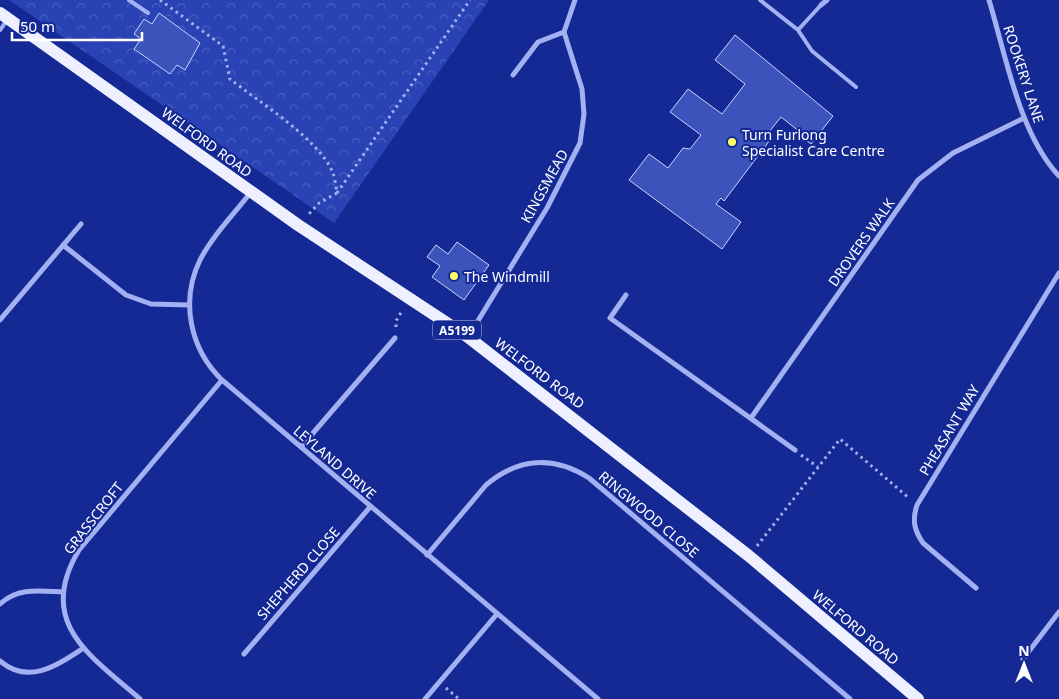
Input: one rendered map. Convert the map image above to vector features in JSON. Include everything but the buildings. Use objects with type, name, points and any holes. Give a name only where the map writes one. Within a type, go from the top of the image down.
[{"type":"main road","name":"WELFORD ROAD","points":[[4,15],[298,225],[468,337],[749,556],[918,699]]},
{"type":"street","points":[[513,75],[538,42],[564,32],[576,0]]},
{"type":"street","points":[[821,5],[827,0]]},
{"type":"street","name":"ROOKERY LANE","points":[[989,0],[1024,118],[1042,156],[1059,176]]},
{"type":"street","name":"KINGSMEAD","points":[[468,337],[547,208],[580,143],[584,114],[582,89],[564,32]]},
{"type":"street","name":"DROVERS WALK","points":[[751,418],[918,180],[953,152],[1024,118]]},
{"type":"street","name":"LEYLAND DRIVE","points":[[251,192],[200,260],[193,277],[189,305],[192,327],[199,349],[212,371],[598,699]]},
{"type":"street","points":[[0,320],[81,224]]},
{"type":"street","points":[[63,245],[126,296],[151,304],[189,305]]},
{"type":"street","name":"PHEASANT WAY","points":[[976,588],[923,543],[914,525],[914,516],[918,505],[1059,273]]},
{"type":"street","points":[[626,295],[610,318],[795,450]]},
{"type":"street","points":[[301,447],[395,338]]},
{"type":"street","name":"GRASSCROFT","points":[[140,699],[82,649],[67,624],[64,592],[70,565],[79,550],[222,380]]},
{"type":"street","name":"RINGWOOD CLOSE","points":[[427,555],[480,492],[497,476],[508,469],[545,463],[567,467],[589,478],[850,699]]},
{"type":"street","name":"SHEPHERD CLOSE","points":[[244,654],[370,507]]},
{"type":"street","points":[[0,604],[22,591],[64,592]]},
{"type":"street","points":[[1023,659],[1059,612]]},
{"type":"street","points":[[425,699],[497,614]]},
{"type":"street","points":[[0,660],[17,671],[42,672],[53,668],[82,649]]},
{"type":"lane","points":[[129,0],[148,13]]},
{"type":"lane","points":[[760,0],[798,30],[812,51],[856,87]]},
{"type":"lane","points":[[798,30],[821,5]]},
{"type":"lane","points":[[0,30],[4,15]]},
{"type":"path","points":[[160,0],[223,46],[230,79],[298,132],[320,153],[333,173],[337,193]]},
{"type":"path","points":[[298,225],[319,203],[337,193],[470,0]]},
{"type":"path","points":[[395,338],[396,321],[410,298]]},
{"type":"path","points":[[749,556],[840,439],[918,505]]},
{"type":"path","points":[[795,450],[818,468]]},
{"type":"path","points":[[439,682],[459,699]]},
{"type":"green space","points":[[9,0],[489,0],[334,223]]},
{"type":"place","name":"Turn Furlong Specialist Care Centre","points":[[732,142]]},
{"type":"place","name":"The Windmill","points":[[454,276]]}]
